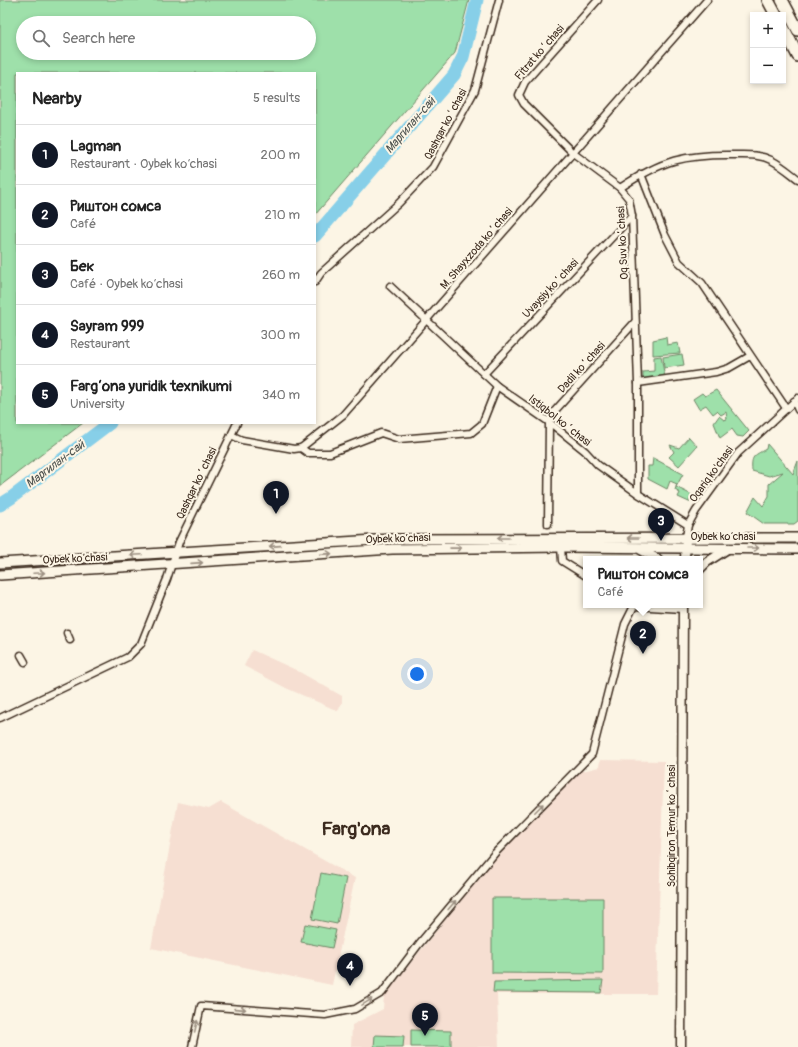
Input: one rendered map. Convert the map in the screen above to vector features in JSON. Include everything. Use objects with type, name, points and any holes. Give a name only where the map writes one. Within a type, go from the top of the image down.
[{"type":"highway","points":[[768,0],[774,12]]},
{"type":"highway","points":[[782,0],[798,30]]},
{"type":"highway","points":[[786,34],[798,56]]},
{"type":"main road","name":"Oybek ko‘chasi","points":[[0,563],[392,539],[686,537],[798,538]]},
{"type":"main road","points":[[685,556],[686,537]]},
{"type":"main road","name":"Oybek ko‘chasi","points":[[0,575],[172,565],[392,549],[561,547],[798,548]]},
{"type":"main road","points":[[637,548],[652,556]]},
{"type":"main road","points":[[703,566],[730,548]]},
{"type":"main road","name":"Sohibqiron Temur koʻchasi","points":[[681,1047],[683,608]]},
{"type":"street","name":"Qashqar koʻchasi","points":[[316,280],[321,273],[399,203],[433,167],[474,90],[499,0]]},
{"type":"street","name":"Fitrat koʻchasi","points":[[573,153],[524,104],[519,95],[525,82],[598,0]]},
{"type":"street","name":"M. Shayxzoda koʻchasi","points":[[301,448],[343,415],[707,0]]},
{"type":"street","points":[[573,153],[620,188],[641,174],[674,160],[710,154],[759,156],[780,166],[798,179]]},
{"type":"street","points":[[641,174],[665,235],[679,262],[702,283],[786,408]]},
{"type":"street","name":"Oq Suv koʻchasi","points":[[620,188],[629,199],[632,216],[638,383],[638,493]]},
{"type":"street","name":"Uvaysiy koʻchasi","points":[[484,374],[632,216]]},
{"type":"street","name":"Istiqbol koʻchasi","points":[[390,286],[497,386],[549,422],[585,451],[598,465],[688,525]]},
{"type":"street","name":"Dadil koʻchasi","points":[[549,422],[552,414],[635,322]]},
{"type":"street","points":[[638,383],[716,372],[729,368],[750,356]]},
{"type":"street","points":[[231,435],[242,440],[294,449],[301,448],[308,453],[330,453],[380,433],[399,439],[471,433],[482,424],[487,414],[492,395],[497,386]]},
{"type":"street","points":[[796,400],[798,410]]},
{"type":"street","name":"Oqariq ko'chasi","points":[[686,537],[688,525],[696,511],[738,453],[796,400]]},
{"type":"street","points":[[548,524],[549,422]]},
{"type":"street","name":"Qashqar koʻchasi","points":[[0,718],[128,657],[141,644],[172,565],[175,553],[236,424]]},
{"type":"street","points":[[561,547],[562,561],[583,574]]},
{"type":"street","points":[[192,1047],[201,1006],[325,1015],[355,1009],[382,993],[419,944],[495,852],[592,754],[625,624],[632,608]]},
{"type":"street","points":[[66,633],[70,640]]},
{"type":"street","points":[[21,655],[25,662]]},
{"type":"shaded area","points":[[252,650],[296,670],[342,696],[342,703],[338,711],[286,688],[244,666]]},
{"type":"shaded area","points":[[600,760],[664,761],[656,994],[497,994],[499,1047],[351,1047],[352,1025],[383,1009],[384,996],[490,864],[579,772],[599,767]]},
{"type":"shaded area","points":[[178,802],[209,809],[221,802],[355,878],[332,985],[151,948]]},
{"type":"green space","points":[[0,0],[469,0],[455,53],[316,214],[316,72],[16,72],[16,424],[82,424],[0,486]]},
{"type":"green space","points":[[666,337],[667,345],[678,343],[680,353],[653,355],[653,340]]},
{"type":"green space","points":[[682,354],[684,365],[664,368],[663,357]]},
{"type":"green space","points":[[661,356],[665,378],[643,381],[643,372],[654,371],[654,357]]},
{"type":"green space","points":[[716,390],[749,431],[743,437],[737,436],[732,429],[720,438],[714,423],[719,416],[724,420],[727,419],[726,412],[721,415],[717,411],[713,414],[706,405],[699,409],[693,399],[702,393],[705,396]]},
{"type":"green space","points":[[689,437],[697,446],[679,466],[669,457],[674,452],[670,445],[679,448]]},
{"type":"green space","points":[[767,444],[793,474],[798,461],[798,521],[794,524],[764,524],[747,512],[755,497],[763,506],[769,496],[769,484],[783,472],[769,476],[752,471],[752,462],[754,457],[766,449]]},
{"type":"green space","points":[[653,458],[683,474],[676,487],[677,484],[670,481],[667,489],[648,479],[648,466],[652,466]]},
{"type":"green space","points":[[676,487],[692,495],[689,502],[678,497],[680,493],[675,490]]},
{"type":"green space","points":[[321,873],[346,878],[337,924],[312,919]]},
{"type":"green space","points":[[492,898],[603,898],[603,974],[492,973]]},
{"type":"green space","points":[[305,924],[336,930],[332,948],[301,942]]},
{"type":"green space","points":[[603,980],[601,993],[493,992],[494,982]]},
{"type":"green space","points":[[411,1030],[451,1031],[451,1047],[411,1047]]},
{"type":"green space","points":[[375,1035],[404,1036],[403,1047],[374,1047]]},
{"type":"waterway","name":"Маргилан-сай","points":[[316,235],[454,75],[463,57],[477,0]]},
{"type":"waterway","name":"Маргилан-сай","points":[[0,505],[109,424]]},
{"type":"place","name":"Lagman","points":[[276,514]]},
{"type":"place","name":"Бек","points":[[661,541]]},
{"type":"place","name":"Риштон сомса","points":[[643,654]]},
{"type":"place","name":"Sayram 999","points":[[350,986]]},
{"type":"place","name":"Farg‘ona yuridik texnikumi","points":[[425,1036]]},
{"type":"district","name":"Farg'ona","points":[[356,828]]}]
